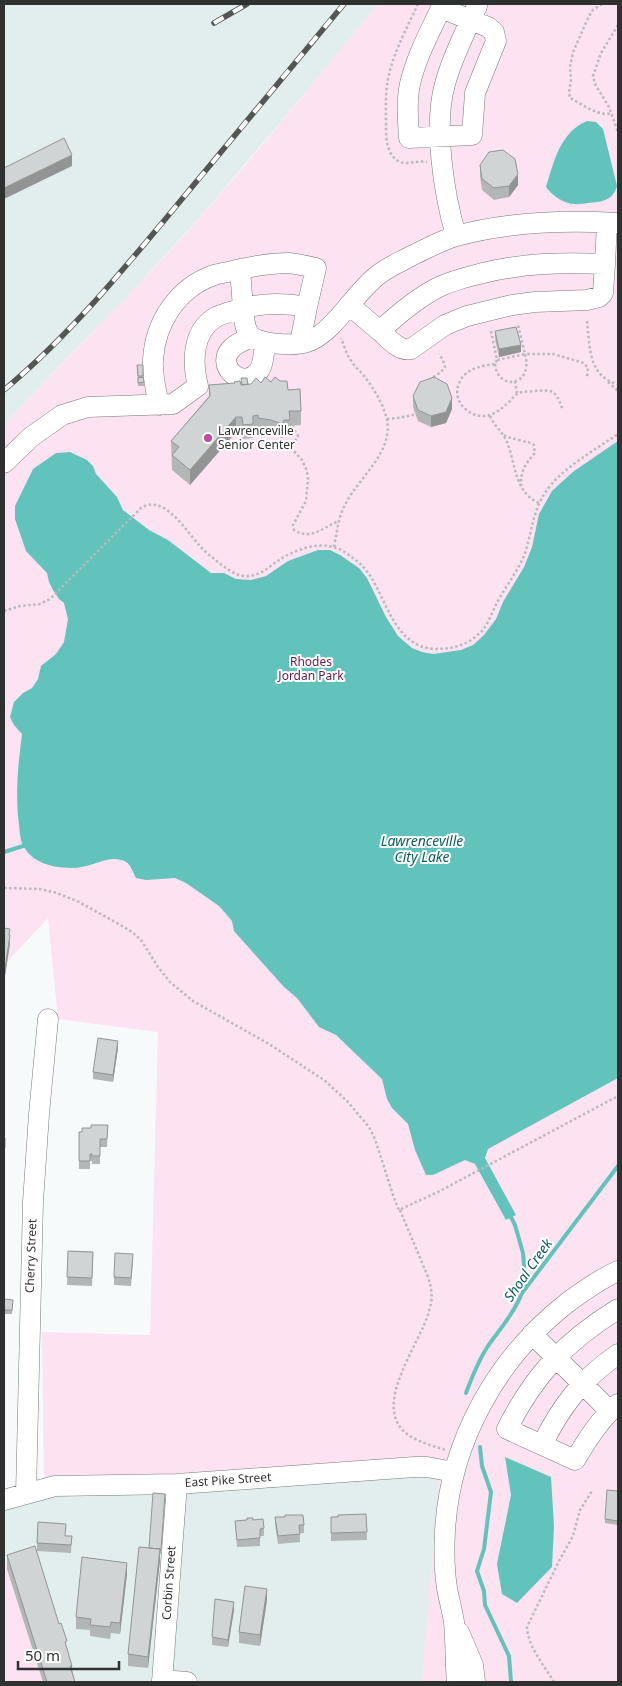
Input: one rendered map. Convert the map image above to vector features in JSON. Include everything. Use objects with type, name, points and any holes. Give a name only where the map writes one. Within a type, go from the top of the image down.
[{"type":"street","points":[[441,8],[474,13],[494,32],[496,38],[495,45],[475,93],[472,135],[441,137],[409,138],[407,107],[410,85],[423,47],[441,8]]},
{"type":"street","points":[[456,236],[446,188],[440,116],[444,85],[474,13]]},
{"type":"street","points":[[240,269],[243,308],[248,333],[259,339],[300,343],[320,335],[364,287],[379,274],[418,253],[456,236],[545,222],[613,223],[605,264],[603,294],[594,299],[535,302],[490,309],[445,325],[411,349],[406,350],[402,349],[349,304]]},
{"type":"street","points":[[159,405],[152,362],[156,339],[170,308],[183,293],[213,276],[264,264],[290,263],[316,268],[300,343]]},
{"type":"street","points":[[380,330],[403,310],[437,288],[472,276],[540,263],[605,264]]},
{"type":"street","points":[[4,463],[30,437],[62,415],[88,407],[173,404],[198,386],[193,361],[196,345],[200,334],[215,318],[254,306],[296,305],[308,307]]},
{"type":"street","name":"Cherry Street","points":[[26,1493],[33,1202],[48,1019]]},
{"type":"street","points":[[457,1682],[454,1620],[447,1587],[445,1547],[447,1514],[454,1472],[477,1412],[511,1358],[548,1318],[581,1292],[618,1271]]},
{"type":"street","points":[[532,1334],[555,1358],[582,1384],[614,1407],[589,1438],[575,1460],[507,1429],[523,1399],[555,1358],[584,1332],[618,1309]]},
{"type":"street","points":[[542,1445],[555,1419],[582,1384],[618,1354]]},
{"type":"street","name":"East Pike Street","points":[[4,1500],[55,1486],[177,1484],[414,1467],[454,1472]]},
{"type":"street","name":"Corbin Street","points":[[162,1681],[177,1484]]},
{"type":"street","points":[[454,1620],[472,1665],[475,1682]]},
{"type":"street","points":[[162,1681],[187,1682]]},
{"type":"path","points":[[418,4],[396,53],[388,78],[386,140],[387,146],[399,161],[404,163],[422,161],[430,165]]},
{"type":"path","points":[[602,4],[590,13],[575,49],[570,67],[569,95],[570,98],[596,112],[612,113]]},
{"type":"path","points":[[618,25],[601,53],[593,76],[595,84],[612,113],[618,132]]},
{"type":"path","points":[[587,321],[594,366],[603,378],[618,392]]},
{"type":"path","points":[[491,331],[497,360],[495,364],[497,373],[501,378],[515,381],[526,371],[527,365],[518,325]]},
{"type":"path","points":[[334,547],[339,521],[345,505],[384,448],[388,432],[387,419],[381,403],[370,383],[349,357],[340,335]]},
{"type":"path","points":[[426,382],[441,372],[445,366],[439,354]]},
{"type":"path","points":[[497,360],[525,354],[553,354],[584,363],[588,368],[587,378]]},
{"type":"path","points":[[495,364],[481,365],[470,371],[460,382],[458,391],[460,404],[467,410],[475,415],[490,416],[517,394],[552,391],[558,398],[562,408]]},
{"type":"path","points":[[588,368],[594,366]]},
{"type":"path","points":[[515,381],[517,394]]},
{"type":"path","points":[[607,381],[618,384]]},
{"type":"path","points":[[387,419],[419,413]]},
{"type":"path","points":[[490,416],[495,427],[507,442],[515,475],[521,486],[532,500],[539,503]]},
{"type":"path","points":[[292,426],[298,436],[291,448],[305,466],[308,486],[305,505],[293,525],[294,530],[300,534],[311,534],[339,521]]},
{"type":"path","points":[[502,434],[534,446],[535,453],[526,462],[521,475],[521,486]]},
{"type":"path","points":[[4,611],[20,606],[40,604],[50,599],[141,508],[155,505],[165,509],[177,519],[206,552],[230,571],[238,574],[250,576],[258,574],[284,558],[307,548],[323,545],[334,547],[356,560],[368,572],[400,631],[419,645],[427,648],[455,647],[477,636],[491,616],[522,561],[539,503],[549,487],[568,470],[618,434]]},
{"type":"path","points":[[4,888],[40,889],[57,893],[79,902],[132,932],[141,940],[164,974],[181,992],[203,1008],[269,1044],[324,1080],[347,1101],[369,1126],[394,1198],[428,1277],[432,1298],[427,1318],[410,1351],[399,1382],[394,1399],[394,1415],[397,1424],[406,1433],[422,1442],[450,1451]]},
{"type":"path","points":[[400,1210],[438,1192],[618,1096]]},
{"type":"path","points":[[554,1682],[529,1638],[528,1627],[554,1570],[573,1536],[580,1510],[592,1491]]},
{"type":"shaded area","points":[[4,4],[378,4],[208,208],[125,299],[4,425]]},
{"type":"shaded area","points":[[432,1475],[439,1481],[422,1682],[43,1682],[4,1555],[4,1505],[27,1497]]},
{"type":"green space","name":"Rhodes Jordan Park","points":[[378,4],[618,4],[618,1682],[422,1682],[440,1462],[44,1480],[42,1332],[150,1335],[158,1032],[58,1019],[48,918],[4,965],[4,425],[184,235],[252,157]]},
{"type":"green space","points":[[4,1555],[43,1682],[4,1682]]},
{"type":"water","points":[[587,121],[596,122],[603,129],[617,186],[613,195],[606,200],[571,204],[558,198],[546,187],[555,158],[564,140],[570,132]]},
{"type":"water","name":"Lawrenceville City Lake","points":[[618,441],[618,1078],[488,1149],[485,1158],[516,1215],[506,1220],[475,1164],[465,1160],[433,1175],[426,1175],[415,1150],[408,1124],[392,1108],[387,1099],[382,1079],[336,1035],[319,1027],[297,998],[284,987],[234,931],[232,921],[219,906],[186,883],[175,878],[146,880],[136,878],[129,865],[121,860],[115,859],[74,868],[58,867],[35,859],[24,847],[20,837],[17,802],[22,734],[10,717],[14,702],[23,693],[32,688],[38,679],[41,666],[56,654],[64,642],[68,619],[64,603],[53,590],[47,573],[26,551],[15,519],[15,506],[33,469],[56,453],[70,452],[87,460],[93,466],[96,474],[117,497],[123,510],[149,530],[168,540],[211,573],[224,573],[236,579],[251,580],[266,576],[288,561],[318,550],[330,550],[340,555],[359,568],[367,578],[386,617],[398,636],[412,648],[433,654],[461,650],[473,645],[484,635],[496,619],[503,602],[524,567],[532,547],[539,514],[552,491],[574,471]]},
{"type":"water","points":[[505,1457],[551,1477],[554,1526],[552,1567],[517,1603],[502,1594],[497,1564],[511,1495]]},
{"type":"building","points":[[64,138],[72,155],[4,188],[4,168]]},
{"type":"building","points":[[503,150],[515,159],[518,174],[509,186],[494,188],[482,179],[480,165],[489,152]]},
{"type":"building","points":[[516,327],[521,345],[499,349],[495,331]]},
{"type":"building","points":[[137,365],[143,365],[143,376],[138,376]]},
{"type":"building","points":[[143,377],[144,382],[138,383],[138,378]]},
{"type":"building","name":"Lawrenceville Senior Center","points":[[265,377],[271,382],[275,377],[280,381],[287,381],[288,390],[300,389],[301,411],[289,411],[290,420],[284,420],[282,424],[258,418],[258,415],[253,416],[253,424],[243,425],[242,417],[236,417],[190,470],[172,455],[179,447],[171,441],[210,396],[209,385],[240,381],[241,385],[251,384],[256,378],[261,383]]},
{"type":"building","points":[[434,377],[447,384],[452,398],[446,412],[431,416],[418,410],[413,396],[420,382]]},
{"type":"building","points":[[241,378],[247,378],[248,384],[242,385]]},
{"type":"building","points":[[4,928],[10,929],[5,969],[4,969]]},
{"type":"building","points":[[98,1038],[118,1041],[113,1075],[93,1072]]},
{"type":"building","points":[[91,1125],[108,1125],[107,1139],[100,1139],[100,1156],[92,1156],[90,1154],[90,1161],[79,1161],[79,1132],[82,1132],[82,1128],[91,1128]]},
{"type":"building","points":[[68,1251],[93,1252],[92,1278],[67,1277]]},
{"type":"building","points":[[115,1253],[133,1254],[131,1278],[114,1277]]},
{"type":"building","points":[[4,1299],[13,1300],[12,1310],[4,1310]]},
{"type":"building","points":[[607,1490],[618,1491],[618,1521],[605,1519]]},
{"type":"building","points":[[153,1493],[165,1494],[161,1550],[149,1548]]},
{"type":"building","points":[[366,1514],[367,1532],[331,1533],[331,1517]]},
{"type":"building","points":[[285,1515],[303,1515],[304,1525],[299,1525],[300,1534],[278,1536],[275,1517],[285,1517]]},
{"type":"building","points":[[247,1518],[253,1518],[253,1520],[263,1519],[264,1528],[260,1529],[260,1538],[237,1540],[235,1521],[247,1520]]},
{"type":"building","points":[[38,1522],[66,1524],[65,1536],[72,1536],[71,1545],[37,1543]]},
{"type":"building","points":[[35,1546],[59,1624],[61,1623],[67,1641],[65,1642],[75,1682],[47,1682],[7,1555]]},
{"type":"building","points":[[139,1547],[160,1549],[148,1657],[128,1654]]},
{"type":"building","points":[[82,1557],[127,1563],[120,1623],[111,1622],[110,1627],[90,1625],[91,1619],[76,1617]]},
{"type":"building","points":[[245,1586],[267,1589],[260,1635],[239,1632]]},
{"type":"building","points":[[215,1599],[234,1602],[228,1640],[212,1637]]},
{"type":"waterway","points":[[4,852],[23,846]]},
{"type":"waterway","name":"Shoal Creek","points":[[466,1393],[481,1357],[511,1314],[522,1293],[618,1166]]},
{"type":"waterway","points":[[511,1217],[523,1253],[526,1288]]},
{"type":"waterway","name":"Shoal Creek","points":[[480,1447],[482,1466],[491,1492],[484,1549],[477,1571],[484,1591],[485,1605],[509,1656],[511,1682]]},
{"type":"railway","points":[[214,23],[247,4]]},
{"type":"railway","points":[[4,390],[51,347],[116,278],[344,4]]},
{"type":"place","name":"Lawrenceville Senior Center","points":[[208,438]]}]
